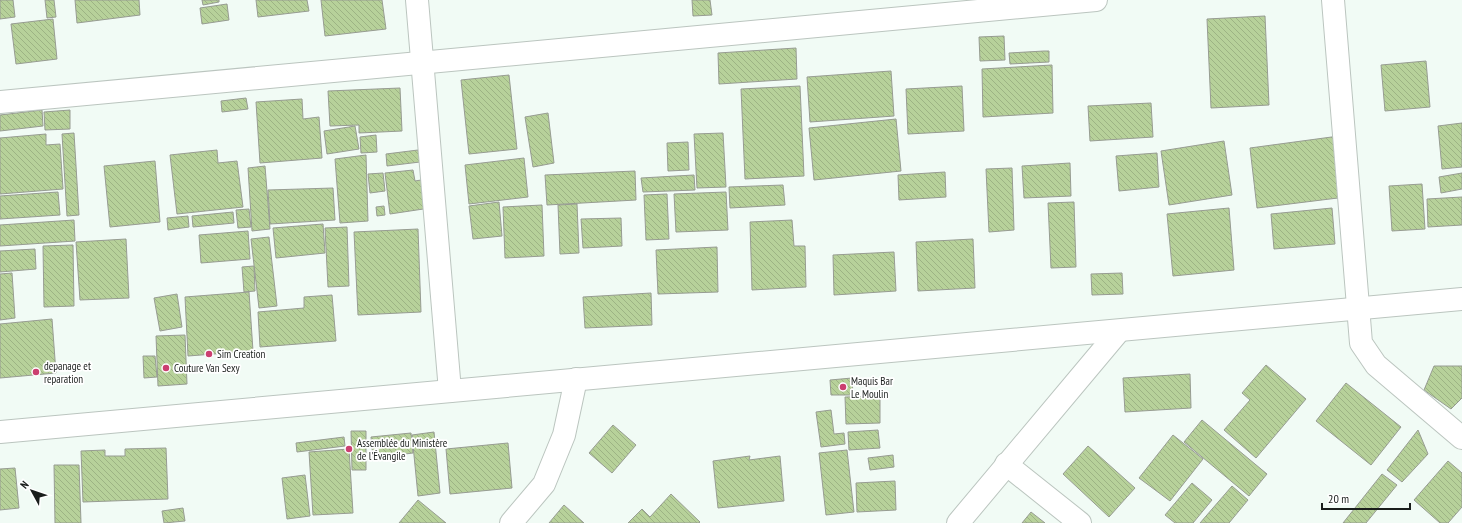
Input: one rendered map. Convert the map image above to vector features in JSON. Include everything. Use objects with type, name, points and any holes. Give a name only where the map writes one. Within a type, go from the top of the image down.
[{"type":"street","points":[[417,0],[450,391]]},
{"type":"street","points":[[0,102],[1096,0]]},
{"type":"street","points":[[1333,0],[1360,309],[1361,343],[1376,365],[1462,438]]},
{"type":"street","points":[[0,432],[1462,299]]},
{"type":"street","points":[[958,523],[1119,330]]},
{"type":"street","points":[[511,523],[544,484],[564,435],[576,379]]},
{"type":"street","points":[[1006,464],[1080,523]]},
{"type":"building","points":[[0,0],[13,0],[15,17],[0,19]]},
{"type":"building","points":[[45,0],[54,0],[56,17],[47,18]]},
{"type":"building","points":[[75,0],[139,0],[140,15],[77,23]]},
{"type":"building","points":[[202,0],[219,0],[219,2],[203,5]]},
{"type":"building","points":[[256,0],[307,0],[309,11],[258,17]]},
{"type":"building","points":[[321,0],[382,0],[386,29],[325,36]]},
{"type":"building","points":[[692,0],[710,0],[712,15],[693,16]]},
{"type":"building","points":[[227,4],[229,20],[202,24],[200,8]]},
{"type":"building","points":[[1265,16],[1269,105],[1211,108],[1207,19]]},
{"type":"building","points":[[53,19],[57,59],[16,64],[11,24]]},
{"type":"building","points":[[1004,36],[1005,60],[980,61],[979,37]]},
{"type":"building","points":[[796,48],[797,79],[719,84],[718,53]]},
{"type":"building","points":[[1049,51],[1049,62],[1010,64],[1009,53]]},
{"type":"building","points":[[1426,61],[1430,107],[1385,111],[1381,65]]},
{"type":"building","points":[[1052,65],[1053,113],[983,117],[982,69]]},
{"type":"building","points":[[891,71],[894,116],[810,122],[807,77]]},
{"type":"building","points":[[509,75],[517,149],[469,154],[461,80]]},
{"type":"building","points":[[800,86],[804,176],[745,179],[741,89]]},
{"type":"building","points":[[962,86],[964,131],[908,134],[906,89]]},
{"type":"building","points":[[400,88],[402,131],[359,133],[359,125],[330,126],[328,91]]},
{"type":"building","points":[[246,98],[248,109],[222,112],[221,101]]},
{"type":"building","points":[[302,99],[303,119],[319,117],[322,158],[260,163],[256,102]]},
{"type":"building","points":[[1151,103],[1153,137],[1090,141],[1088,106]]},
{"type":"building","points":[[42,110],[43,126],[0,131],[0,115]]},
{"type":"building","points":[[70,110],[70,129],[45,130],[44,112]]},
{"type":"building","points":[[548,113],[554,163],[533,167],[525,117]]},
{"type":"building","points":[[896,119],[901,171],[814,180],[809,128]]},
{"type":"building","points":[[1462,123],[1462,167],[1442,169],[1438,126]]},
{"type":"building","points":[[355,126],[359,149],[327,154],[324,131]]},
{"type":"building","points":[[74,133],[79,215],[67,216],[62,134]]},
{"type":"building","points":[[723,133],[726,187],[697,188],[694,134]]},
{"type":"building","points":[[46,134],[46,145],[60,144],[63,189],[0,194],[0,138]]},
{"type":"building","points":[[376,135],[377,152],[361,153],[360,137]]},
{"type":"building","points":[[1339,136],[1346,197],[1257,208],[1250,148]]},
{"type":"building","points":[[1224,141],[1232,195],[1169,205],[1161,151]]},
{"type":"building","points":[[688,142],[689,170],[668,171],[667,143]]},
{"type":"building","points":[[217,150],[218,163],[237,161],[243,207],[177,214],[170,155]]},
{"type":"building","points":[[418,150],[420,162],[387,166],[386,154]]},
{"type":"building","points":[[1157,153],[1159,187],[1119,191],[1116,156]]},
{"type":"building","points":[[366,155],[368,221],[340,223],[335,159]]},
{"type":"building","points":[[524,158],[528,197],[469,204],[465,165]]},
{"type":"building","points":[[155,161],[160,222],[110,227],[104,166]]},
{"type":"building","points":[[1070,163],[1071,196],[1024,198],[1022,166]]},
{"type":"building","points":[[265,166],[270,229],[252,231],[248,168]]},
{"type":"building","points":[[1012,168],[1014,230],[989,232],[986,169]]},
{"type":"building","points":[[413,170],[415,181],[427,179],[430,208],[390,214],[385,173]]},
{"type":"building","points":[[635,171],[636,200],[547,205],[545,175]]},
{"type":"building","points":[[945,172],[946,197],[899,200],[898,175]]},
{"type":"building","points":[[383,173],[385,191],[370,193],[368,174]]},
{"type":"building","points":[[1462,173],[1462,189],[1441,193],[1439,177]]},
{"type":"building","points":[[694,175],[695,190],[643,192],[641,178]]},
{"type":"building","points":[[1422,184],[1425,229],[1392,231],[1389,186]]},
{"type":"building","points":[[783,185],[785,205],[730,208],[729,187]]},
{"type":"building","points":[[333,188],[335,220],[270,224],[268,190]]},
{"type":"building","points":[[58,192],[60,215],[0,219],[0,196]]},
{"type":"building","points":[[726,192],[728,230],[676,232],[674,194]]},
{"type":"building","points":[[667,194],[669,239],[646,240],[644,195]]},
{"type":"building","points":[[1462,197],[1462,225],[1428,227],[1427,199]]},
{"type":"building","points":[[499,202],[502,236],[473,239],[469,206]]},
{"type":"building","points":[[1074,202],[1076,267],[1051,268],[1048,203]]},
{"type":"building","points":[[577,204],[579,253],[560,254],[558,205]]},
{"type":"building","points":[[542,205],[544,256],[505,258],[503,207]]},
{"type":"building","points":[[384,206],[385,215],[377,216],[376,207]]},
{"type":"building","points":[[1229,208],[1234,270],[1173,276],[1167,214]]},
{"type":"building","points":[[1332,208],[1335,244],[1274,249],[1271,214]]},
{"type":"building","points":[[249,209],[251,227],[238,228],[236,210]]},
{"type":"building","points":[[233,212],[234,223],[193,227],[192,216]]},
{"type":"building","points":[[188,216],[189,227],[168,230],[167,218]]},
{"type":"building","points":[[621,218],[622,246],[583,248],[581,219]]},
{"type":"building","points":[[74,220],[75,241],[0,246],[0,225]]},
{"type":"building","points":[[792,220],[794,246],[805,246],[806,287],[752,290],[750,222]]},
{"type":"building","points":[[323,224],[325,253],[276,258],[273,228]]},
{"type":"building","points":[[347,227],[349,286],[328,287],[325,228]]},
{"type":"building","points":[[418,229],[421,312],[358,315],[354,232]]},
{"type":"building","points":[[248,231],[250,259],[201,263],[199,235]]},
{"type":"building","points":[[269,237],[277,306],[259,308],[251,239]]},
{"type":"building","points":[[126,239],[129,298],[80,300],[76,242]]},
{"type":"building","points":[[973,239],[975,288],[918,291],[916,242]]},
{"type":"building","points":[[73,245],[74,306],[44,307],[43,246]]},
{"type":"building","points":[[717,247],[718,292],[658,294],[656,250]]},
{"type":"building","points":[[35,249],[36,269],[0,272],[0,251]]},
{"type":"building","points":[[894,252],[896,291],[834,295],[833,255]]},
{"type":"building","points":[[254,266],[255,291],[244,292],[242,267]]},
{"type":"building","points":[[12,273],[15,318],[0,320],[0,274]]},
{"type":"building","points":[[1122,273],[1123,294],[1092,295],[1091,274]]},
{"type":"building","points":[[249,292],[253,351],[188,356],[185,297]]},
{"type":"building","points":[[651,293],[652,325],[585,328],[583,297]]},
{"type":"building","points":[[177,294],[182,327],[160,331],[154,298]]},
{"type":"building","points":[[332,295],[336,341],[260,347],[258,312],[304,308],[304,297]]},
{"type":"building","points":[[52,319],[56,373],[0,378],[0,324]]},
{"type":"building","points":[[185,335],[187,384],[158,386],[156,336]]},
{"type":"building","points":[[143,356],[155,356],[157,377],[144,378]]},
{"type":"building","points":[[1266,365],[1306,399],[1256,458],[1224,430],[1250,400],[1242,393]]},
{"type":"building","points":[[1434,366],[1462,366],[1462,398],[1451,409],[1424,390]]},
{"type":"building","points":[[1190,374],[1191,408],[1125,412],[1123,378]]},
{"type":"building","points":[[852,378],[853,395],[831,395],[830,380]]},
{"type":"building","points":[[1346,383],[1401,427],[1371,465],[1316,421]]},
{"type":"building","points":[[880,396],[880,423],[846,424],[845,397]]},
{"type":"building","points":[[831,410],[834,434],[844,433],[845,444],[821,447],[816,412]]},
{"type":"building","points":[[1202,420],[1267,474],[1249,496],[1184,442]]},
{"type":"building","points":[[613,425],[636,445],[612,473],[589,453]]},
{"type":"building","points":[[878,430],[880,448],[849,450],[848,432]]},
{"type":"building","points":[[1418,430],[1428,454],[1402,482],[1387,470]]},
{"type":"building","points":[[351,431],[366,431],[366,470],[352,470]]},
{"type":"building","points":[[434,432],[440,493],[418,496],[412,435]]},
{"type":"building","points":[[411,433],[413,453],[373,458],[371,437]]},
{"type":"building","points":[[1173,435],[1203,459],[1170,501],[1139,478]]},
{"type":"building","points":[[344,437],[345,446],[297,452],[296,443]]},
{"type":"building","points":[[508,443],[512,488],[450,494],[446,449]]},
{"type":"building","points":[[1088,446],[1135,488],[1109,517],[1063,474]]},
{"type":"building","points":[[166,448],[168,499],[83,502],[81,451],[105,450],[105,456],[125,456],[125,449]]},
{"type":"building","points":[[349,449],[353,513],[313,515],[309,452]]},
{"type":"building","points":[[847,450],[854,512],[826,515],[819,453]]},
{"type":"building","points":[[893,455],[894,467],[870,470],[868,458]]},
{"type":"building","points":[[750,456],[749,460],[780,456],[784,501],[718,508],[713,461]]},
{"type":"building","points":[[1448,461],[1462,473],[1462,507],[1448,523],[1440,523],[1414,500]]},
{"type":"building","points":[[54,465],[79,465],[81,523],[55,523]]},
{"type":"building","points":[[15,468],[19,508],[0,510],[0,469]]},
{"type":"building","points":[[1382,474],[1397,485],[1366,523],[1343,523]]},
{"type":"building","points":[[305,475],[310,516],[287,519],[282,478]]},
{"type":"building","points":[[895,481],[896,510],[857,512],[856,483]]},
{"type":"building","points":[[1192,483],[1212,500],[1193,523],[1175,523],[1165,515]]},
{"type":"building","points":[[1232,486],[1248,500],[1229,523],[1200,523]]},
{"type":"building","points":[[671,494],[700,522],[699,523],[628,523],[642,509],[650,517]]},
{"type":"building","points":[[418,500],[446,523],[399,523]]},
{"type":"building","points":[[564,505],[584,523],[549,523]]},
{"type":"building","points":[[183,508],[185,521],[164,523],[162,511]]},
{"type":"building","points":[[1031,512],[1045,523],[1022,523]]},
{"type":"place","name":"Sim Creation","points":[[209,354]]},
{"type":"place","name":"Couture Van Sexy","points":[[166,368]]},
{"type":"place","name":"depanage et reparation","points":[[36,372]]},
{"type":"place","name":"Maquis Bar Le Moulin","points":[[843,387]]},
{"type":"place","name":"Assemblée du Ministère de l'Évangile","points":[[349,449]]}]
